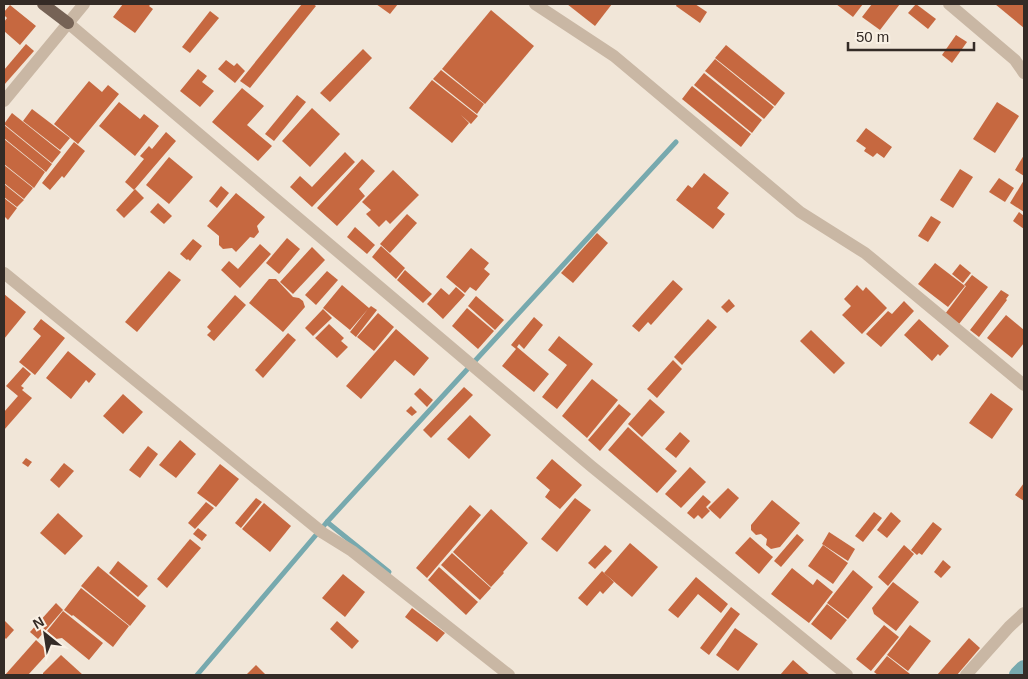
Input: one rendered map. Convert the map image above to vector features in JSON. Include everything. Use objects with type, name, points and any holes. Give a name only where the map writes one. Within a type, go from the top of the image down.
[{"type":"main road","points":[[44,4],[68,24]]},
{"type":"street","points":[[4,101],[84,4]]},
{"type":"street","points":[[535,4],[614,56],[800,212],[865,253],[1024,385]]},
{"type":"street","points":[[949,4],[1014,60],[1024,73]]},
{"type":"street","points":[[68,24],[478,371],[786,627],[847,675]]},
{"type":"street","points":[[4,273],[323,533],[352,551],[509,675]]},
{"type":"street","points":[[966,675],[1024,613]]},
{"type":"building","points":[[123,4],[151,4],[149,6],[153,9],[135,33],[113,17]]},
{"type":"building","points":[[302,4],[313,4],[316,6],[250,88],[240,81]]},
{"type":"building","points":[[376,4],[398,4],[390,14]]},
{"type":"building","points":[[567,4],[612,4],[595,26]]},
{"type":"building","points":[[677,4],[695,4],[707,12],[700,23],[676,6]]},
{"type":"building","points":[[836,4],[863,4],[853,17]]},
{"type":"building","points":[[872,4],[900,4],[880,30],[862,17]]},
{"type":"building","points":[[916,4],[936,19],[928,29],[908,13]]},
{"type":"building","points":[[995,4],[1024,4],[1024,28]]},
{"type":"building","points":[[10,5],[36,26],[20,45],[4,31],[4,22],[7,18],[4,12]]},
{"type":"building","points":[[491,10],[534,46],[485,104],[442,69]]},
{"type":"building","points":[[210,11],[219,18],[190,53],[182,47]]},
{"type":"building","points":[[956,35],[967,42],[952,63],[942,55]]},
{"type":"building","points":[[26,44],[34,51],[4,85],[4,70]]},
{"type":"building","points":[[726,45],[785,93],[775,106],[715,58]]},
{"type":"building","points":[[363,49],[372,58],[330,102],[320,93]]},
{"type":"building","points":[[715,59],[774,107],[764,119],[705,71]]},
{"type":"building","points":[[226,60],[234,66],[237,63],[245,71],[235,83],[218,69]]},
{"type":"building","points":[[198,69],[207,76],[202,82],[214,91],[200,107],[180,91]]},
{"type":"building","points":[[441,70],[484,104],[477,114],[433,79]]},
{"type":"building","points":[[704,73],[762,120],[752,133],[694,85]]},
{"type":"building","points":[[432,80],[478,116],[471,124],[461,115],[469,123],[452,143],[409,108]]},
{"type":"building","points":[[89,81],[102,92],[108,85],[119,94],[78,144],[54,124]]},
{"type":"building","points":[[692,86],[751,134],[741,147],[682,99]]},
{"type":"building","points":[[242,88],[264,106],[247,125],[272,146],[258,161],[212,122]]},
{"type":"building","points":[[297,95],[306,102],[274,141],[265,134]]},
{"type":"building","points":[[119,102],[140,119],[144,114],[159,126],[135,156],[99,126]]},
{"type":"building","points":[[997,102],[1019,116],[995,153],[973,139]]},
{"type":"building","points":[[312,108],[340,134],[310,167],[282,141]]},
{"type":"building","points":[[32,109],[70,138],[60,150],[23,121]]},
{"type":"building","points":[[12,113],[61,152],[52,163],[4,124]]},
{"type":"building","points":[[4,125],[52,164],[46,172],[4,138]]},
{"type":"building","points":[[866,128],[892,147],[884,158],[877,153],[873,157],[864,151],[866,148],[856,141]]},
{"type":"building","points":[[166,132],[176,141],[134,190],[125,182],[144,159],[140,156],[149,146],[152,149]]},
{"type":"building","points":[[4,139],[45,172],[34,188],[4,164]]},
{"type":"building","points":[[74,142],[85,151],[64,178],[62,176],[50,190],[42,183]]},
{"type":"building","points":[[345,152],[355,162],[312,207],[290,187],[300,176],[312,187]]},
{"type":"building","points":[[1024,155],[1024,176],[1015,170]]},
{"type":"building","points":[[169,157],[193,177],[169,204],[146,185]]},
{"type":"building","points":[[362,159],[375,171],[359,189],[365,196],[337,226],[317,208]]},
{"type":"building","points":[[4,165],[33,188],[24,199],[4,183]]},
{"type":"building","points":[[960,169],[973,177],[953,208],[940,200]]},
{"type":"building","points":[[393,170],[419,195],[390,224],[386,220],[379,227],[366,214],[371,210],[362,202]]},
{"type":"building","points":[[704,173],[729,193],[717,208],[725,214],[713,229],[676,200],[688,185],[692,188]]},
{"type":"building","points":[[999,178],[1014,188],[1005,202],[989,192]]},
{"type":"building","points":[[1024,180],[1024,212],[1010,203]]},
{"type":"building","points":[[4,184],[24,200],[17,207],[4,197]]},
{"type":"building","points":[[221,186],[229,193],[217,208],[209,201]]},
{"type":"building","points":[[135,189],[144,198],[124,218],[116,210]]},
{"type":"building","points":[[236,193],[265,217],[257,226],[259,232],[254,238],[250,237],[236,252],[232,248],[223,249],[219,245],[219,236],[207,226]]},
{"type":"building","points":[[4,198],[17,208],[8,220],[4,216]]},
{"type":"building","points":[[158,203],[172,216],[164,224],[150,212]]},
{"type":"building","points":[[1019,212],[1024,216],[1024,229],[1013,221]]},
{"type":"building","points":[[407,214],[417,223],[390,253],[380,244]]},
{"type":"building","points":[[931,216],[941,222],[928,242],[918,236]]},
{"type":"building","points":[[355,227],[375,245],[367,254],[347,237]]},
{"type":"building","points":[[597,233],[608,243],[573,283],[561,273]]},
{"type":"building","points":[[287,238],[300,249],[279,274],[266,263]]},
{"type":"building","points":[[193,239],[202,246],[190,261],[180,254]]},
{"type":"building","points":[[260,244],[271,254],[240,288],[221,270],[229,261],[238,269]]},
{"type":"building","points":[[381,246],[405,268],[396,279],[372,257]]},
{"type":"building","points":[[312,247],[325,260],[293,294],[280,282]]},
{"type":"building","points":[[471,248],[489,263],[484,269],[490,274],[476,291],[470,287],[465,293],[446,277]]},
{"type":"building","points":[[935,263],[965,286],[948,307],[918,284]]},
{"type":"building","points":[[960,264],[971,273],[963,283],[952,274]]},
{"type":"building","points":[[405,270],[432,294],[423,303],[397,280]]},
{"type":"building","points":[[169,271],[181,280],[137,332],[125,322]]},
{"type":"building","points":[[327,271],[338,280],[316,305],[305,295]]},
{"type":"building","points":[[972,275],[988,287],[959,324],[945,314]]},
{"type":"building","points":[[269,279],[276,279],[293,297],[303,301],[305,307],[283,332],[249,303]]},
{"type":"building","points":[[673,280],[683,289],[651,325],[648,322],[639,332],[632,326]]},
{"type":"building","points":[[342,285],[369,308],[371,306],[377,310],[356,337],[350,332],[368,309],[350,330],[323,308]]},
{"type":"building","points":[[857,285],[863,291],[866,287],[887,308],[862,334],[842,315],[851,306],[844,299]]},
{"type":"building","points":[[456,287],[465,295],[443,319],[427,304],[441,288],[449,295]]},
{"type":"building","points":[[1001,290],[1009,295],[1007,300],[979,337],[970,330]]},
{"type":"building","points":[[4,294],[26,312],[4,339]]},
{"type":"building","points":[[235,295],[246,305],[214,341],[207,335],[211,331],[207,327]]},
{"type":"building","points":[[476,296],[504,320],[495,330],[468,306]]},
{"type":"building","points":[[729,299],[735,306],[727,313],[721,307]]},
{"type":"building","points":[[904,301],[914,311],[881,347],[866,334],[888,311],[892,314]]},
{"type":"building","points":[[467,308],[494,331],[478,349],[452,326]]},
{"type":"building","points":[[323,309],[332,318],[313,336],[305,328]]},
{"type":"building","points":[[378,313],[394,327],[374,351],[357,337]]},
{"type":"building","points":[[1006,315],[1024,330],[1024,343],[1012,358],[987,338]]},
{"type":"building","points":[[534,317],[543,325],[524,349],[519,344],[517,347],[549,374],[534,392],[502,366],[516,349],[511,345]]},
{"type":"building","points":[[41,319],[65,338],[35,375],[19,362],[41,336],[33,329]]},
{"type":"building","points":[[708,319],[717,327],[682,365],[674,357]]},
{"type":"building","points":[[919,319],[949,346],[940,356],[938,354],[932,361],[904,335]]},
{"type":"building","points":[[329,324],[344,338],[341,341],[348,347],[337,358],[315,338]]},
{"type":"building","points":[[396,329],[429,358],[414,376],[395,360],[361,399],[346,386]]},
{"type":"building","points":[[811,330],[845,363],[834,374],[800,341]]},
{"type":"building","points":[[288,333],[296,340],[263,378],[255,370]]},
{"type":"building","points":[[559,336],[593,364],[557,409],[542,397],[567,365],[548,350]]},
{"type":"building","points":[[68,351],[96,374],[89,383],[86,380],[71,399],[46,378]]},
{"type":"building","points":[[673,360],[682,369],[657,398],[647,389]]},
{"type":"building","points":[[23,367],[31,374],[21,386],[24,388],[22,390],[32,398],[4,430],[4,412],[18,396],[6,386]]},
{"type":"building","points":[[592,379],[618,400],[587,438],[562,416]]},
{"type":"building","points":[[464,387],[473,395],[431,438],[423,430]]},
{"type":"building","points":[[420,388],[433,400],[427,407],[414,394]]},
{"type":"building","points":[[991,393],[1013,409],[992,439],[969,423]]},
{"type":"building","points":[[123,394],[143,412],[123,434],[103,416]]},
{"type":"building","points":[[650,399],[665,412],[642,437],[628,424]]},
{"type":"building","points":[[619,404],[631,414],[600,451],[588,440]]},
{"type":"building","points":[[411,406],[417,412],[412,416],[406,411]]},
{"type":"building","points":[[470,415],[491,435],[469,459],[447,439]]},
{"type":"building","points":[[628,427],[677,471],[657,493],[608,450]]},
{"type":"building","points":[[680,432],[690,441],[676,458],[665,449]]},
{"type":"building","points":[[180,440],[196,454],[176,478],[159,465]]},
{"type":"building","points":[[148,446],[158,454],[140,478],[129,470]]},
{"type":"building","points":[[26,458],[32,462],[28,467],[22,463]]},
{"type":"building","points":[[552,459],[582,485],[560,509],[545,497],[550,490],[536,478]]},
{"type":"building","points":[[64,463],[74,471],[59,488],[50,480]]},
{"type":"building","points":[[220,464],[239,479],[216,507],[197,493]]},
{"type":"building","points":[[690,467],[706,482],[681,508],[665,494]]},
{"type":"building","points":[[1024,483],[1024,501],[1015,495]]},
{"type":"building","points":[[728,488],[739,498],[720,519],[708,508]]},
{"type":"building","points":[[703,495],[711,502],[706,507],[710,511],[702,519],[698,515],[694,519],[687,513]]},
{"type":"building","points":[[256,498],[262,502],[241,528],[235,523]]},
{"type":"building","points":[[575,498],[591,510],[557,552],[541,539]]},
{"type":"building","points":[[772,500],[800,523],[780,547],[771,549],[766,545],[767,539],[761,534],[756,535],[751,530],[751,525]]},
{"type":"building","points":[[206,502],[214,508],[195,529],[188,523]]},
{"type":"building","points":[[264,503],[291,526],[270,552],[242,529]]},
{"type":"building","points":[[470,505],[481,515],[427,578],[416,568]]},
{"type":"building","points":[[491,509],[528,543],[491,587],[453,552]]},
{"type":"building","points":[[874,512],[882,518],[863,542],[855,536]]},
{"type":"building","points":[[891,512],[901,521],[887,538],[877,530]]},
{"type":"building","points":[[58,513],[83,536],[65,555],[40,533]]},
{"type":"building","points":[[933,522],[942,529],[922,555],[919,553],[917,555],[911,550]]},
{"type":"building","points":[[198,528],[207,535],[202,541],[193,534]]},
{"type":"building","points":[[829,532],[855,549],[848,561],[822,544]]},
{"type":"building","points":[[797,534],[804,540],[781,567],[774,561]]},
{"type":"building","points":[[750,537],[773,557],[759,574],[735,553]]},
{"type":"building","points":[[190,539],[201,548],[167,588],[157,579]]},
{"type":"building","points":[[630,543],[658,567],[632,597],[604,573]]},
{"type":"building","points":[[605,545],[612,551],[595,569],[588,563]]},
{"type":"building","points":[[823,545],[848,563],[833,584],[808,566]]},
{"type":"building","points":[[904,545],[914,554],[888,586],[878,577]]},
{"type":"building","points":[[452,553],[491,588],[480,600],[441,565]]},
{"type":"building","points":[[943,560],[951,567],[941,578],[934,572]]},
{"type":"building","points":[[118,561],[148,586],[138,597],[109,573]]},
{"type":"building","points":[[98,566],[146,606],[130,626],[81,586]]},
{"type":"building","points":[[439,567],[478,602],[466,615],[428,580]]},
{"type":"building","points":[[792,568],[813,585],[817,579],[833,592],[809,623],[771,594]]},
{"type":"building","points":[[853,570],[873,587],[848,619],[827,603]]},
{"type":"building","points":[[602,571],[614,582],[603,594],[600,591],[587,606],[578,598]]},
{"type":"building","points":[[343,574],[365,592],[345,617],[322,598]]},
{"type":"building","points":[[696,577],[728,604],[721,613],[698,594],[678,618],[668,610]]},
{"type":"building","points":[[893,582],[919,602],[896,631],[874,614],[872,608]]},
{"type":"building","points":[[81,588],[129,626],[113,647],[64,610]]},
{"type":"building","points":[[56,603],[63,610],[38,639],[30,632]]},
{"type":"building","points":[[827,604],[847,620],[831,640],[811,624]]},
{"type":"building","points":[[731,607],[740,614],[709,655],[700,648]]},
{"type":"building","points":[[412,608],[445,633],[437,642],[405,617]]},
{"type":"building","points":[[63,611],[103,643],[89,660],[62,638],[56,639],[47,631]]},
{"type":"building","points":[[4,620],[14,630],[6,639],[4,637]]},
{"type":"building","points":[[337,621],[359,641],[352,649],[330,629]]},
{"type":"building","points":[[884,625],[899,637],[871,671],[856,659]]},
{"type":"building","points":[[910,625],[931,641],[908,671],[887,655]]},
{"type":"building","points":[[735,628],[758,644],[738,671],[716,655]]},
{"type":"building","points":[[969,638],[980,648],[957,675],[937,675]]},
{"type":"building","points":[[36,640],[49,652],[28,675],[5,675]]},
{"type":"building","points":[[61,655],[83,675],[43,675]]},
{"type":"building","points":[[887,656],[910,674],[878,675],[874,672]]},
{"type":"building","points":[[793,660],[810,675],[780,675]]},
{"type":"building","points":[[256,665],[266,675],[246,675]]},
{"type":"waterway","points":[[197,675],[327,522],[676,142]]},
{"type":"waterway","points":[[327,522],[389,572]]},
{"type":"waterway","points":[[1018,675],[1024,669]]}]
